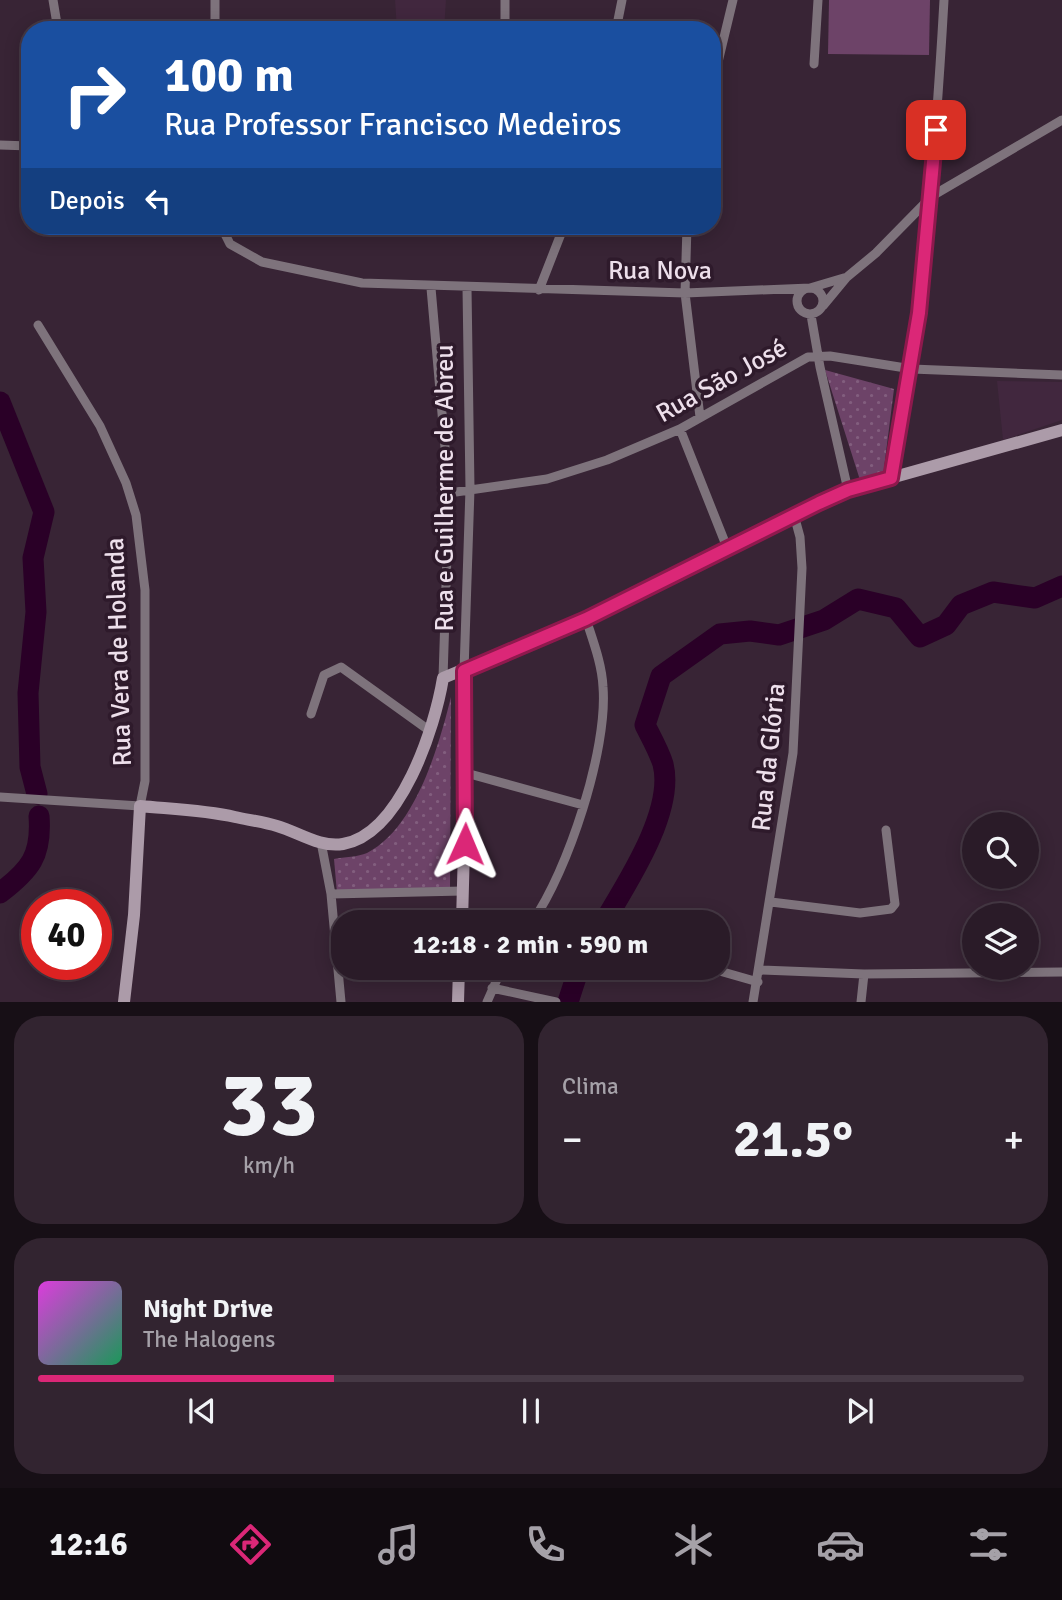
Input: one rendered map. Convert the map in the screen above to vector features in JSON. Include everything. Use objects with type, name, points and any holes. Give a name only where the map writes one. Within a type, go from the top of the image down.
[{"type":"street","points":[[53,0],[56,21]]},
{"type":"street","points":[[215,0],[215,21]]},
{"type":"street","points":[[505,0],[505,21]]},
{"type":"street","points":[[617,21],[622,0]]},
{"type":"street","points":[[721,50],[733,0]]},
{"type":"street","points":[[814,65],[818,0]]},
{"type":"street","points":[[891,478],[912,369],[932,196],[944,0]]},
{"type":"street","name":"Rua Nova","points":[[226,235],[230,244],[239,250],[279,267],[362,283],[431,288],[685,293],[810,288],[847,277],[876,253],[932,196],[1062,120]]},
{"type":"street","points":[[0,145],[21,146]]},
{"type":"street","points":[[539,290],[560,235]]},
{"type":"street","points":[[687,235],[685,293],[700,417]]},
{"type":"street","points":[[811,315],[822,307],[847,277]]},
{"type":"street","name":"Rua e Guilherme de Abreu","points":[[321,842],[342,844],[354,841],[376,826],[409,781],[430,731],[443,678],[449,493],[431,288]]},
{"type":"street","name":"Rua e Guilherme de Abreu","points":[[462,910],[467,773],[464,671],[470,489],[467,288]]},
{"type":"street","points":[[798,306],[799,294],[810,288],[821,295],[822,307]]},
{"type":"street","points":[[785,289],[803,313],[811,315]]},
{"type":"street","points":[[811,315],[848,490]]},
{"type":"street","name":"Rua Vera de Holanda","points":[[38,325],[100,426],[126,483],[136,515],[145,599],[145,781],[140,806],[134,915],[124,1002]]},
{"type":"street","name":"Rua São José","points":[[449,493],[511,485],[575,471],[680,429],[792,365],[818,356],[912,369],[1062,375]]},
{"type":"street","points":[[680,429],[728,550]]},
{"type":"street","points":[[443,678],[586,619],[848,490],[1062,430]]},
{"type":"street","name":"Rua da Glória","points":[[753,1002],[793,753],[801,641],[802,551],[794,515]]},
{"type":"street","points":[[539,910],[563,866],[597,760],[604,709],[599,661],[586,619]]},
{"type":"street","points":[[311,714],[324,675],[341,667],[430,731]]},
{"type":"street","points":[[467,773],[583,805]]},
{"type":"street","points":[[1,795],[231,816],[277,826],[321,842],[331,894],[341,1002]]},
{"type":"street","points":[[771,902],[860,913],[891,909],[895,904],[886,830]]},
{"type":"street","points":[[331,894],[463,891]]},
{"type":"street","points":[[760,970],[864,974],[1062,972]]},
{"type":"street","points":[[730,974],[758,982]]},
{"type":"street","points":[[861,1002],[864,974]]},
{"type":"street","points":[[458,1002],[459,980]]},
{"type":"street","points":[[487,1002],[496,980]]},
{"type":"street","points":[[492,988],[555,1001]]},
{"type":"shaded area","points":[[395,0],[446,0],[445,21],[396,21]]},
{"type":"shaded area","points":[[829,0],[930,0],[929,55],[828,54]]},
{"type":"shaded area","points":[[825,370],[894,389],[883,476],[860,480]]},
{"type":"shaded area","points":[[997,381],[1062,382],[1062,420],[1003,440]]},
{"type":"shaded area","points":[[451,697],[450,889],[337,893],[334,859],[367,853],[384,841],[399,825],[412,805],[432,761]]},
{"type":"waterway","points":[[0,402],[44,512],[33,558],[36,612],[28,693],[30,767],[37,794]]},
{"type":"waterway","points":[[611,910],[647,846],[662,803],[665,783],[663,764],[645,725],[661,676],[720,634],[750,631],[779,635],[824,620],[858,599],[896,608],[920,637],[946,625],[961,605],[993,592],[1035,598],[1062,586]]},
{"type":"waterway","points":[[0,893],[19,877],[32,861],[38,842],[39,816]]},
{"type":"waterway","points":[[568,1002],[575,980]]},
{"type":"route","points":[[465,844],[467,773],[464,671],[586,619],[819,503],[848,490],[891,478],[912,369],[932,196],[936,130]]}]
